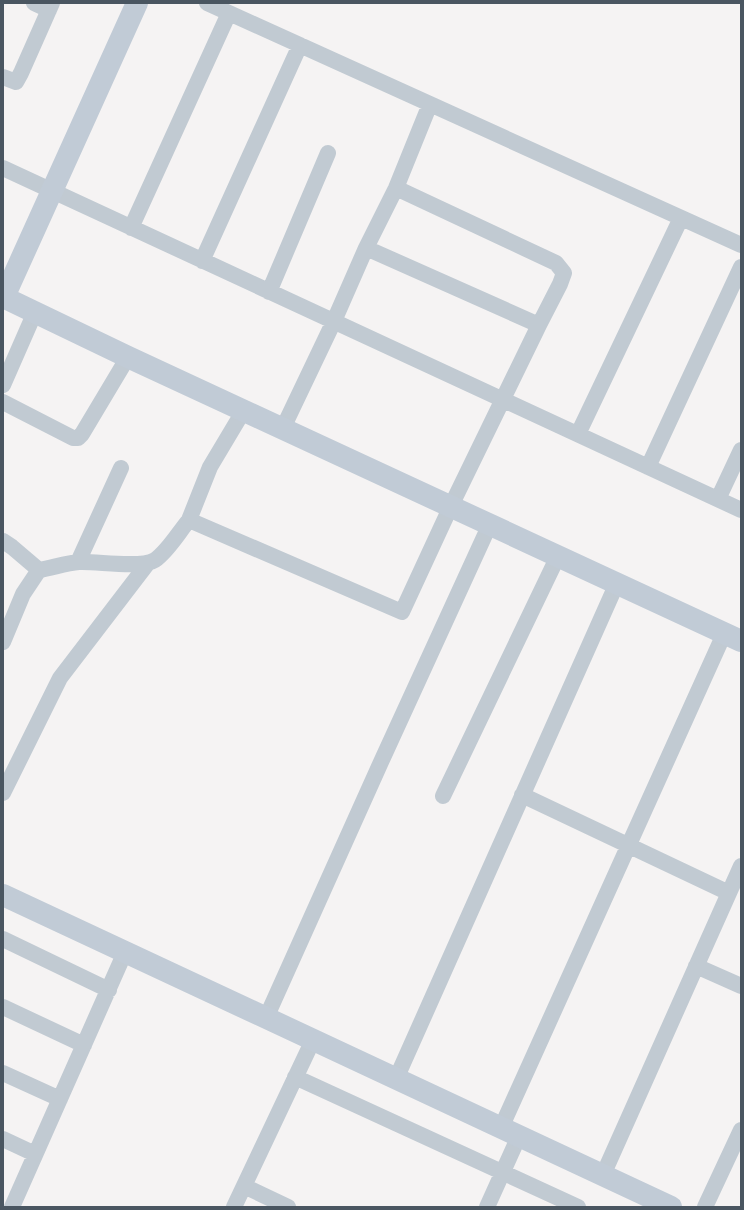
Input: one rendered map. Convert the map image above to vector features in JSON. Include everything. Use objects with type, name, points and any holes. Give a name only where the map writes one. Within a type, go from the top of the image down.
[{"type":"street","points":[[3,77],[16,82],[50,6],[34,3]]},
{"type":"street","points":[[137,3],[53,191],[3,297],[128,357],[617,584],[736,637],[629,846],[510,1132],[503,1172],[487,1207]]},
{"type":"street","points":[[207,3],[741,245]]},
{"type":"street","points":[[131,228],[229,13]]},
{"type":"street","points":[[202,260],[300,45]]},
{"type":"street","points":[[283,428],[334,321],[366,248],[396,188],[430,104]]},
{"type":"street","points":[[269,292],[328,153]]},
{"type":"street","points":[[3,168],[741,510]]},
{"type":"street","points":[[188,520],[402,612],[451,506],[504,400],[564,274],[556,263],[396,188]]},
{"type":"street","points":[[578,434],[681,218]]},
{"type":"street","points":[[366,248],[539,325]]},
{"type":"street","points":[[648,467],[741,267]]},
{"type":"street","points":[[3,385],[35,312]]},
{"type":"street","points":[[3,402],[73,438],[78,438],[82,434],[128,357]]},
{"type":"street","points":[[3,642],[23,594],[39,570],[78,562],[148,563],[154,561],[162,554],[188,520],[210,468],[244,410]]},
{"type":"street","points":[[718,499],[741,450]]},
{"type":"street","points":[[78,562],[120,468]]},
{"type":"street","points":[[266,1018],[490,524]]},
{"type":"street","points":[[3,541],[39,570]]},
{"type":"street","points":[[443,796],[558,556]]},
{"type":"street","points":[[3,793],[60,678],[148,563]]},
{"type":"street","points":[[396,1078],[617,584]]},
{"type":"street","points":[[522,795],[729,893]]},
{"type":"street","points":[[603,1175],[741,866]]},
{"type":"street","points":[[3,895],[671,1207]]},
{"type":"street","points":[[3,939],[109,990]]},
{"type":"street","points":[[9,1204],[35,1154],[125,952]]},
{"type":"street","points":[[696,966],[741,986]]},
{"type":"street","points":[[3,1007],[84,1045]]},
{"type":"street","points":[[234,1207],[313,1040]]},
{"type":"street","points":[[3,1073],[60,1099]]},
{"type":"street","points":[[296,1077],[578,1207]]},
{"type":"street","points":[[705,1207],[741,1130]]},
{"type":"street","points":[[3,1139],[35,1154]]},
{"type":"street","points":[[244,1186],[288,1207]]}]
